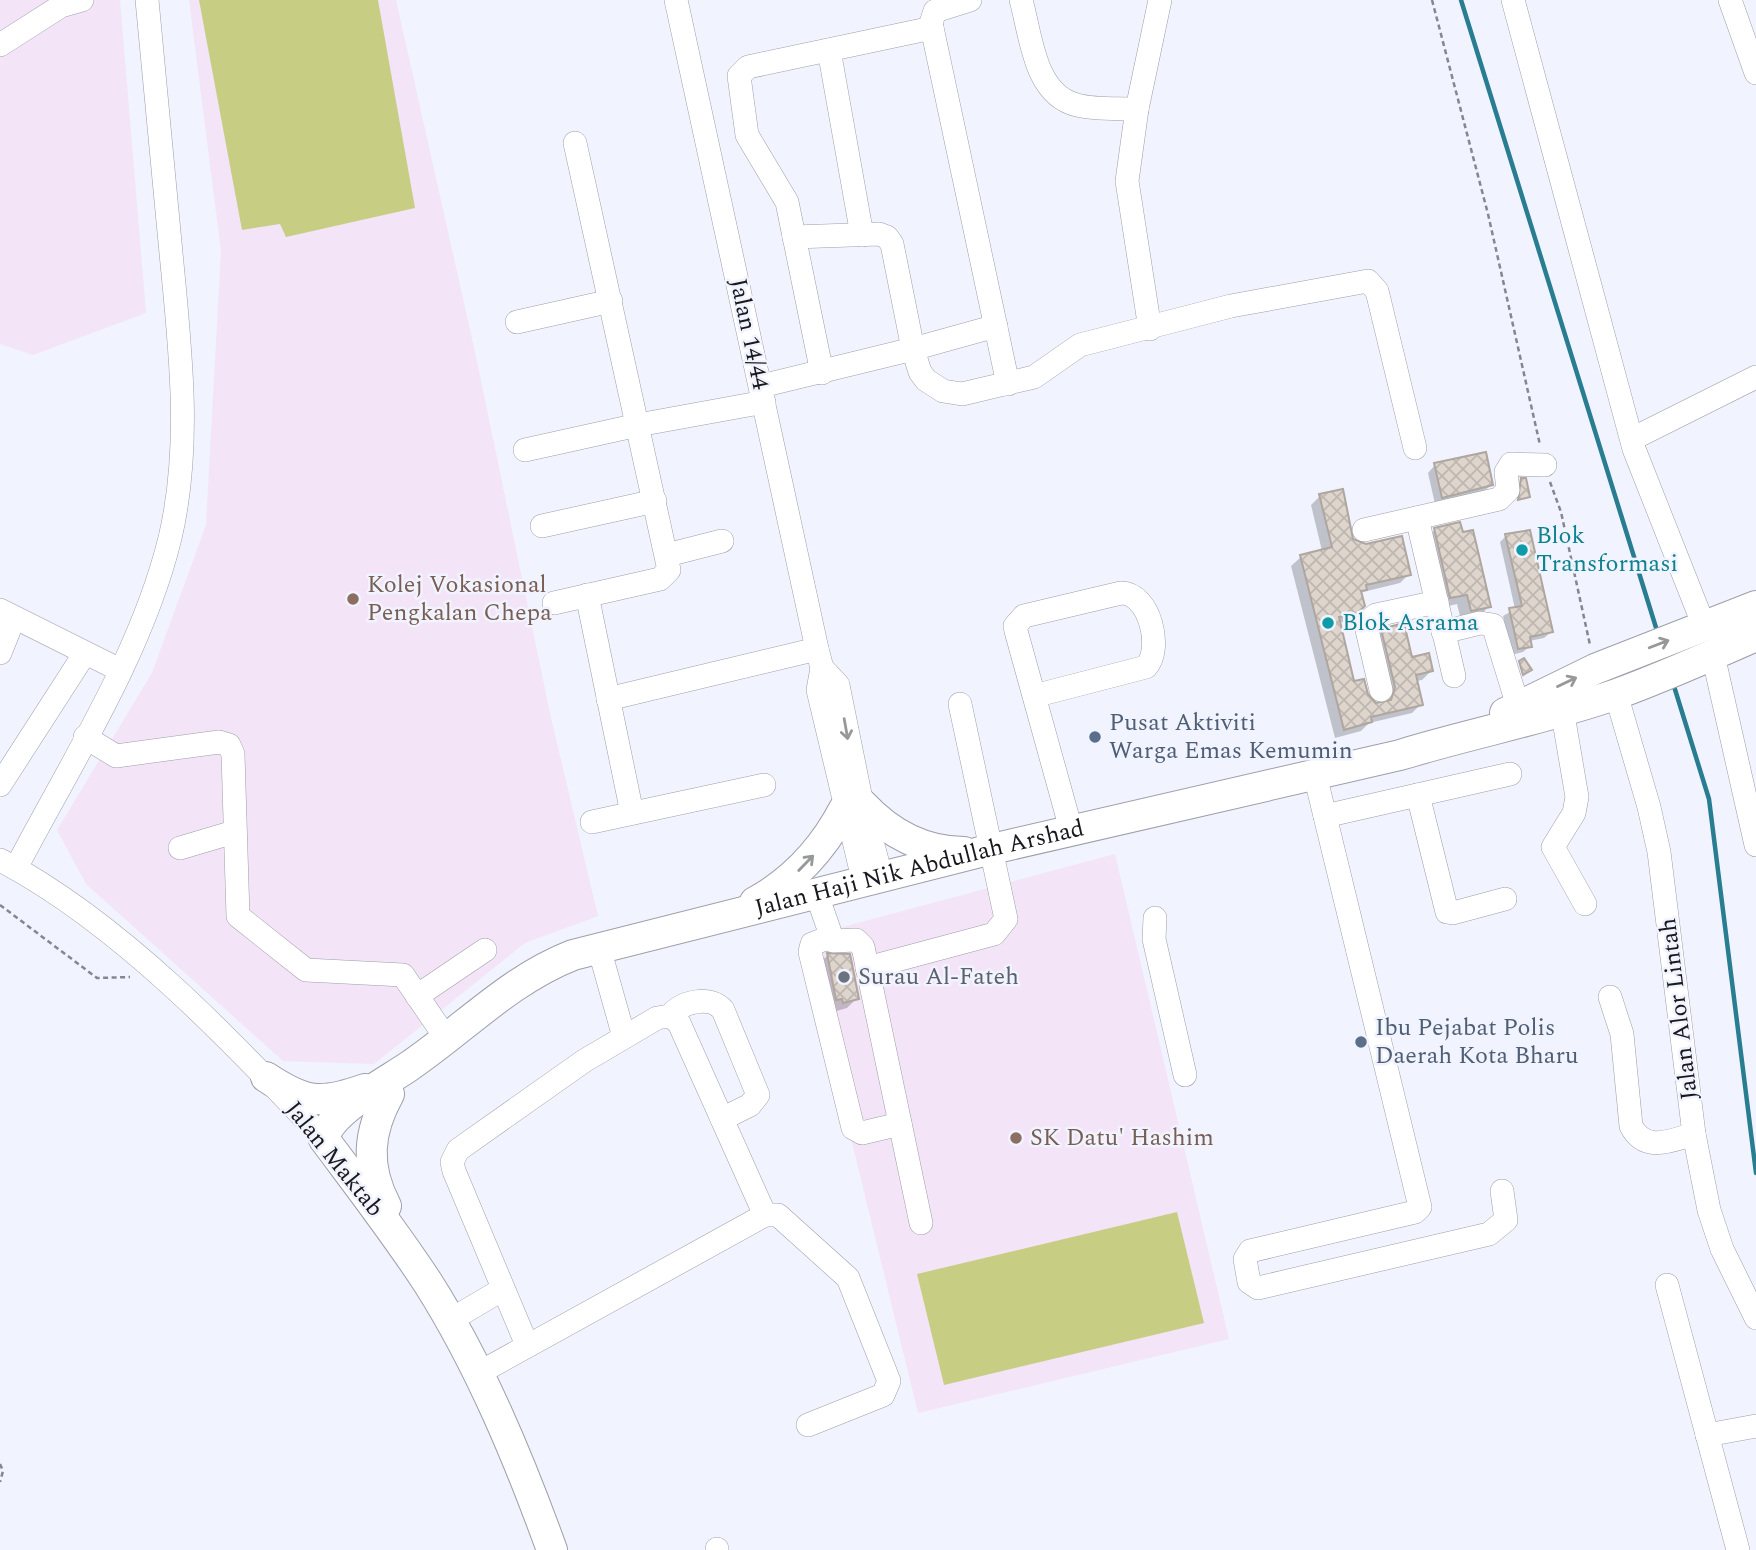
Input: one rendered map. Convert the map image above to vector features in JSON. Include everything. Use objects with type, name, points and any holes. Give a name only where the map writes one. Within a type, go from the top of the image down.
[{"type":"main road","name":"Jalan Haji Nik Abdullah Arshad","points":[[1463,736],[1518,706],[1605,665],[1756,606]]},
{"type":"main road","name":"Jalan Haji Nik Abdullah Arshad","points":[[324,1139],[329,1127],[384,1089],[407,1068],[537,971],[599,948],[992,849],[1072,833],[1537,719],[1621,692],[1756,636]]},
{"type":"main road","points":[[706,922],[757,901],[788,881],[814,855],[853,806],[921,845],[956,852],[992,849]]},
{"type":"main road","points":[[266,1077],[291,1093],[323,1101],[384,1089],[371,1135],[372,1171],[379,1191],[428,1283]]},
{"type":"main road","name":"Jalan Maktab","points":[[324,1139],[428,1283],[477,1374],[518,1462],[552,1550]]},
{"type":"street","points":[[0,45],[61,6],[82,0]]},
{"type":"street","points":[[8,864],[85,737],[120,670],[150,604],[167,548],[180,466],[181,358],[147,0]]},
{"type":"street","name":"Jalan 14/44","points":[[676,0],[820,658],[838,685],[853,806],[873,881]]},
{"type":"street","points":[[970,0],[936,11],[931,19],[1008,384]]},
{"type":"street","points":[[1021,0],[1040,71],[1056,96],[1074,105],[1137,109]]},
{"type":"street","points":[[1150,329],[1127,181],[1137,109],[1160,0]]},
{"type":"street","points":[[1513,0],[1632,439],[1704,626]]},
{"type":"street","points":[[1730,0],[1756,73]]},
{"type":"street","points":[[822,373],[786,198],[747,135],[738,76],[747,67],[932,28]]},
{"type":"street","points":[[829,50],[862,235]]},
{"type":"street","points":[[554,603],[664,578],[669,570],[575,143]]},
{"type":"street","points":[[794,237],[879,234],[890,240],[920,372],[943,391],[962,394],[1039,374],[1076,346],[1231,306],[1363,281],[1372,283],[1377,290],[1415,448]]},
{"type":"street","points":[[517,322],[611,301]]},
{"type":"street","points":[[525,450],[763,394],[822,373],[996,326]]},
{"type":"street","points":[[1632,439],[1756,377]]},
{"type":"street","points":[[1364,530],[1499,499],[1508,490],[1506,472],[1511,464],[1545,465]]},
{"type":"street","points":[[542,526],[655,500]]},
{"type":"street","points":[[1417,518],[1454,676]]},
{"type":"street","points":[[667,555],[722,541]]},
{"type":"street","points":[[1034,696],[1146,667],[1154,649],[1143,605],[1125,592],[1020,618],[1016,631],[1034,696],[1072,833]]},
{"type":"street","points":[[587,595],[632,813]]},
{"type":"street","points":[[1381,690],[1367,630],[1368,621],[1376,615],[1437,602]]},
{"type":"street","points":[[0,653],[7,614],[120,670]]},
{"type":"street","points":[[1444,632],[1480,623],[1493,625],[1518,706]]},
{"type":"street","points":[[2,776],[85,653]]},
{"type":"street","points":[[1713,655],[1756,845]]},
{"type":"street","points":[[608,699],[820,658]]},
{"type":"street","name":"Jalan Alor Lintah","points":[[1621,692],[1659,852],[1694,1134],[1709,1210],[1722,1249],[1756,1318]]},
{"type":"street","points":[[867,968],[993,933],[1000,929],[1007,914],[960,704]]},
{"type":"street","points":[[1562,709],[1577,797],[1574,813],[1553,847],[1586,904]]},
{"type":"street","points":[[85,737],[116,756],[219,742],[229,744],[233,754],[236,909],[240,918],[306,970],[399,973],[446,1038]]},
{"type":"street","points":[[1325,816],[1510,774]]},
{"type":"street","points":[[1315,775],[1420,1203],[1415,1212],[1250,1251],[1245,1259],[1249,1282],[1258,1288],[1492,1233],[1506,1220],[1502,1191]]},
{"type":"street","points":[[592,822],[764,785]]},
{"type":"street","points":[[1418,795],[1447,912],[1453,913],[1505,899]]},
{"type":"street","points":[[180,848],[234,832]]},
{"type":"street","name":"Jalan Maktab","points":[[8,864],[89,918],[158,975],[266,1077],[324,1139]]},
{"type":"street","points":[[817,895],[830,937],[835,943],[851,939],[860,943],[921,1223]]},
{"type":"street","points":[[1155,918],[1154,939],[1185,1075]]},
{"type":"street","points":[[830,937],[812,944],[810,952],[853,1128],[862,1133],[900,1125]]},
{"type":"street","points":[[599,948],[624,1037]]},
{"type":"street","points":[[417,996],[485,950]]},
{"type":"street","points":[[1610,997],[1622,1034],[1631,1126],[1637,1137],[1646,1143],[1659,1144],[1694,1134]]},
{"type":"street","points":[[527,1345],[454,1171],[453,1156],[458,1150],[584,1061],[657,1018],[670,1016],[680,1007],[703,1001],[718,1004],[723,1010],[758,1095],[750,1105],[722,1119]]},
{"type":"street","points":[[670,1016],[679,1023],[765,1215]]},
{"type":"street","points":[[477,1374],[765,1215],[778,1215],[848,1278],[890,1381],[883,1395],[807,1425]]},
{"type":"street","points":[[1374,1221],[1382,1257]]},
{"type":"street","points":[[1667,1285],[1738,1550]]},
{"type":"street","points":[[449,1321],[503,1289]]},
{"type":"street","points":[[1707,1435],[1756,1426]]},
{"type":"path","points":[[1432,0],[1488,214],[1545,465],[1605,665]]},
{"type":"path","points":[[0,905],[97,978],[158,975]]},
{"type":"path","points":[[0,1464],[3,1471],[0,1482]]},
{"type":"shaded area","points":[[0,0],[120,0],[146,313],[33,355],[0,344]]},
{"type":"shaded area","name":"Kolej Vokasional Pengkalan Chepa","points":[[189,0],[396,0],[475,352],[551,718],[598,916],[525,943],[374,1064],[283,1061],[86,884],[57,830],[152,673],[206,525],[221,251]]},
{"type":"shaded area","name":"SK Datu' Hashim","points":[[1115,854],[1229,1339],[918,1413],[802,938]]},
{"type":"green space","points":[[199,0],[378,0],[415,208],[286,237],[280,224],[242,230]]},
{"type":"green space","points":[[1177,1212],[1204,1323],[944,1385],[917,1274]]},
{"type":"building","points":[[1486,452],[1493,485],[1442,498],[1434,463]]},
{"type":"building","points":[[1521,478],[1526,478],[1530,497],[1518,500]]},
{"type":"building","points":[[1343,489],[1353,539],[1366,544],[1402,536],[1411,575],[1366,585],[1367,590],[1361,591],[1365,606],[1357,613],[1339,617],[1354,681],[1364,679],[1368,694],[1376,703],[1391,700],[1395,687],[1381,629],[1404,623],[1412,657],[1429,653],[1433,671],[1416,675],[1423,705],[1371,717],[1372,722],[1344,730],[1300,555],[1332,547],[1319,494]]},
{"type":"building","points":[[1460,522],[1463,532],[1473,530],[1491,607],[1471,611],[1467,595],[1450,598],[1434,528]]},
{"type":"building","points":[[1530,530],[1553,632],[1530,637],[1532,647],[1518,649],[1509,608],[1522,606],[1505,534]]},
{"type":"building","points":[[1524,658],[1532,670],[1523,675],[1519,661]]},
{"type":"building","points":[[827,953],[850,954],[859,999],[843,1003],[842,999],[836,1000]]},
{"type":"waterway","points":[[1461,0],[1658,634]]},
{"type":"waterway","points":[[1673,683],[1709,799],[1756,1173]]},
{"type":"place","name":"Blok Transformasi","points":[[1522,550]]},
{"type":"place","name":"Kolej Vokasional Pengkalan Chepa","points":[[353,599]]},
{"type":"place","name":"Blok Asrama","points":[[1328,623]]},
{"type":"place","name":"Pusat Aktiviti Warga Emas Kemumin","points":[[1095,737]]},
{"type":"place","name":"Surau Al-Fateh","points":[[844,977]]},
{"type":"place","name":"Ibu Pejabat Polis Daerah Kota Bharu","points":[[1361,1042]]},
{"type":"place","name":"SK Datu' Hashim","points":[[1016,1138]]}]
